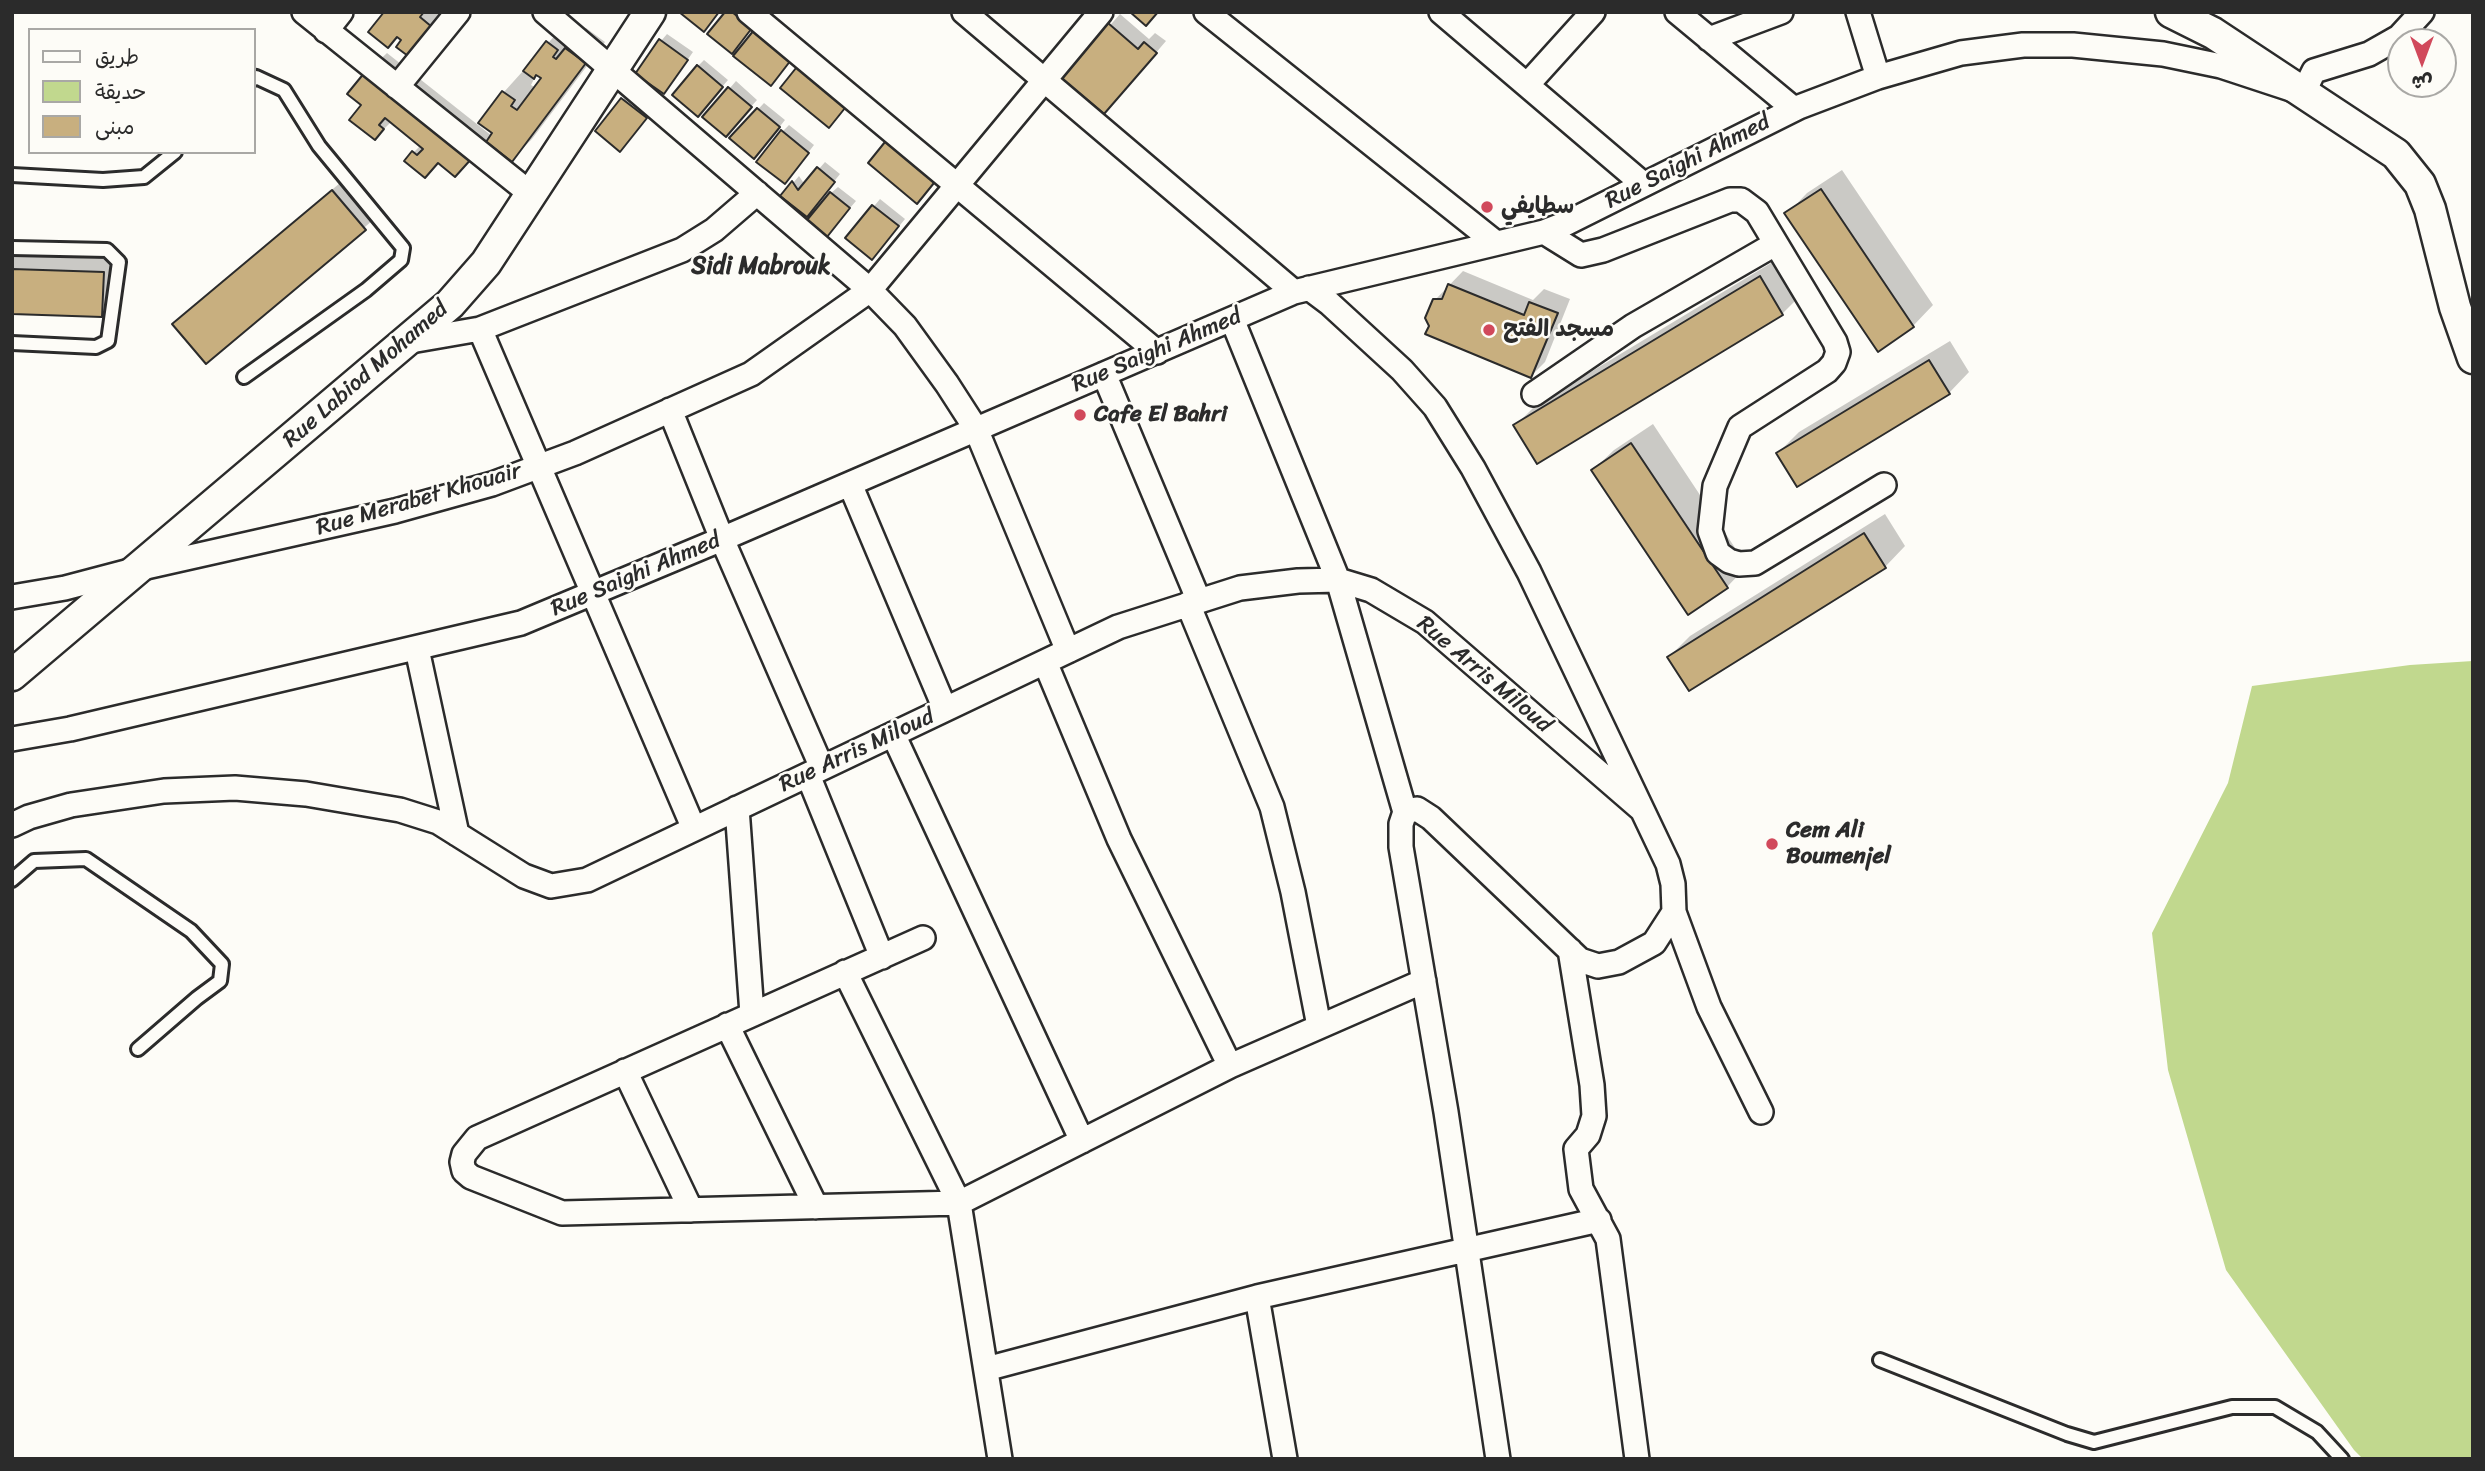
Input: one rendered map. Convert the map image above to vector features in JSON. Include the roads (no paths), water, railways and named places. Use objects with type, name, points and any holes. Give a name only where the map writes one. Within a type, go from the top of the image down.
[{"type":"street","points":[[304,12],[531,194]]},
{"type":"street","points":[[327,31],[341,12]]},
{"type":"street","points":[[397,87],[458,12]]},
{"type":"street","points":[[545,12],[870,290],[905,326],[976,429],[1069,650]]},
{"type":"street","name":"Rue Labiod Mohamed","points":[[14,669],[137,569],[450,304],[486,263],[650,12]]},
{"type":"street","points":[[749,12],[1157,352]]},
{"type":"street","points":[[964,12],[1044,81],[1301,290],[1329,303],[1402,370],[1435,407],[1473,468],[1529,572],[1668,864],[1673,884],[1674,912],[1709,1007],[1761,1112]]},
{"type":"street","name":"Rue Merabet Khouair","points":[[12,597],[65,588],[137,569],[396,511],[492,484],[751,374],[870,290],[1101,12]]},
{"type":"street","points":[[1206,12],[1496,243]]},
{"type":"street","points":[[1441,12],[1643,184]]},
{"type":"street","points":[[1527,85],[1593,12]]},
{"type":"street","points":[[1677,12],[1794,109]]},
{"type":"street","points":[[1709,39],[1781,12]]},
{"type":"street","points":[[1858,12],[1878,77]]},
{"type":"street","points":[[2171,12],[2213,33],[2396,153],[2420,184],[2430,209],[2455,307],[2473,358]]},
{"type":"street","points":[[2306,94],[2314,71],[2369,54],[2399,37],[2422,12]]},
{"type":"street","name":"Rue Saighi Ahmed","points":[[12,739],[70,729],[521,623],[1301,290],[1544,232],[1794,109],[1878,77],[1961,53],[2023,45],[2073,45],[2164,54],[2221,66],[2306,94]]},
{"type":"street","points":[[405,342],[480,329],[682,250],[714,230],[757,193]]},
{"type":"street","points":[[1544,232],[1581,255],[1603,250],[1730,200],[1741,200],[1757,212],[1835,342],[1838,352],[1827,371],[1740,427],[1715,486],[1710,531],[1718,553],[1728,561],[1739,564],[1755,563],[1884,485]]},
{"type":"street","points":[[1534,394],[1633,326],[1775,244]]},
{"type":"street","points":[[1232,319],[1338,580],[1405,812],[1401,824],[1401,848],[1467,1250],[1498,1459]]},
{"type":"street","points":[[480,329],[694,829]]},
{"type":"street","points":[[1104,374],[1272,807],[1293,892],[1319,1026]]},
{"type":"street","points":[[670,410],[815,771],[882,957]]},
{"type":"street","points":[[850,484],[945,709]]},
{"type":"street","name":"Rue Arris Miloud","points":[[12,825],[29,817],[71,805],[164,791],[235,788],[306,794],[400,810],[438,822],[524,876],[551,886],[587,880],[1118,627],[1240,588],[1298,581],[1338,580],[1371,590],[1425,622],[1641,809]]},
{"type":"street","points":[[417,649],[457,834]]},
{"type":"street","points":[[1045,662],[1119,839],[1230,1066]]},
{"type":"street","points":[[893,734],[1082,1141]]},
{"type":"street","points":[[737,808],[752,1014]]},
{"type":"street","points":[[1405,812],[1417,809],[1431,818],[1580,960],[1598,965],[1619,962],[1654,943],[1674,912]]},
{"type":"street","points":[[923,939],[477,1138],[464,1154],[464,1171],[471,1177],[562,1213],[959,1203],[1230,1066],[1424,981]]},
{"type":"street","points":[[1570,950],[1592,1085],[1594,1116],[1588,1135],[1576,1149],[1581,1189],[1608,1239],[1637,1459]]},
{"type":"street","points":[[845,972],[959,1203],[1000,1459]]},
{"type":"street","points":[[727,1026],[816,1207]]},
{"type":"street","points":[[625,1071],[691,1210]]},
{"type":"street","points":[[986,1369],[1257,1297],[1599,1220]]},
{"type":"street","points":[[1257,1297],[1285,1459]]},
{"type":"lane","points":[[244,377],[366,290],[401,260],[403,248],[319,146],[284,90],[256,77]]},
{"type":"lane","points":[[12,174],[103,180],[144,177],[173,154]]},
{"type":"lane","points":[[12,248],[107,250],[119,262],[108,341],[96,346],[12,343]]},
{"type":"lane","points":[[12,880],[34,861],[86,859],[191,931],[222,964],[220,981],[138,1049]]},
{"type":"lane","points":[[1880,1360],[2067,1434],[2095,1442],[2232,1407],[2275,1407],[2317,1432],[2342,1459]]},
{"type":"place","name":"سطايفي","points":[[1487,207]]},
{"type":"place","name":"مسجد الفتح","points":[[1489,330]]},
{"type":"place","name":"Cafe El Bahri","points":[[1080,415]]},
{"type":"place","name":"Cem Ali Boumenjel","points":[[1772,844]]},
{"type":"district","name":"Sidi Mabrouk","points":[[761,267]]}]
